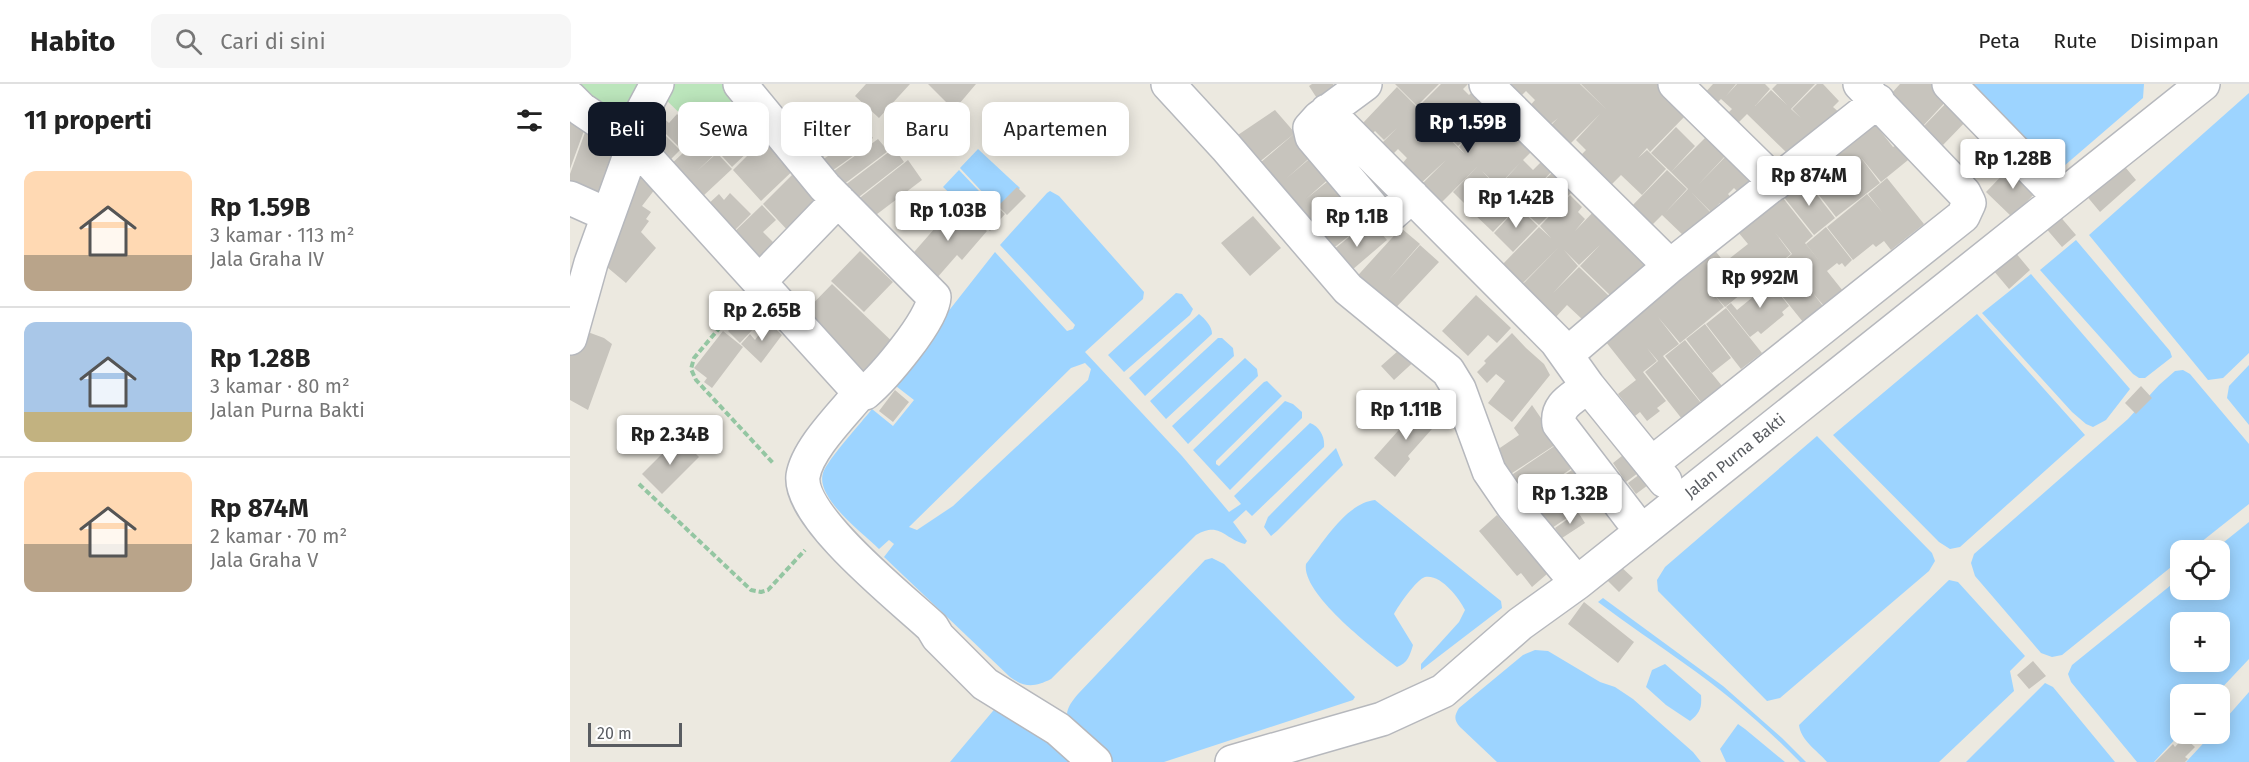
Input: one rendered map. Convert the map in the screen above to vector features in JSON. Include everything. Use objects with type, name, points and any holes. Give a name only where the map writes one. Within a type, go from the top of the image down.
[{"type":"street","points":[[649,102],[657,84]]},
{"type":"street","points":[[740,84],[838,200],[934,297],[930,312],[903,352],[868,390],[860,393],[809,459],[803,477],[808,501],[827,528],[932,627],[938,637],[985,684],[1058,729],[1095,762]]},
{"type":"street","points":[[1168,84],[1226,147],[1348,289],[1448,371],[1459,390],[1489,471],[1513,506],[1577,584]]},
{"type":"street","points":[[1486,84],[1670,266]]},
{"type":"street","points":[[1676,84],[1776,183]]},
{"type":"street","points":[[1949,84],[2059,197]]},
{"type":"street","name":"Jalan Purna Bakti","points":[[1232,762],[1382,719],[1443,690],[1520,624],[1577,584],[2203,84]]},
{"type":"street","points":[[1566,355],[1670,266],[1776,183],[1869,92],[1964,193],[1969,203],[1963,216],[1651,464]]},
{"type":"street","points":[[1345,94],[1310,128],[1312,137],[1380,217],[1387,218],[1412,196],[1556,341],[1588,386],[1680,500]]},
{"type":"street","points":[[570,98],[580,110],[588,115]]},
{"type":"street","points":[[570,338],[591,262],[627,156]]},
{"type":"street","points":[[644,156],[860,393]]},
{"type":"street","points":[[570,198],[608,214]]},
{"type":"street","points":[[759,282],[838,200]]},
{"type":"street","points":[[1588,386],[1560,408],[1557,414],[1559,424],[1641,531]]},
{"type":"path","points":[[759,282],[694,358],[691,369],[696,380],[808,501]]},
{"type":"path","points":[[639,484],[752,590],[761,592],[768,590],[827,528]]},
{"type":"green space","points":[[571,84],[640,84],[634,98],[628,102],[599,102]]},
{"type":"green space","points":[[663,84],[732,84],[738,94],[730,102],[678,102],[678,112],[659,93]]},
{"type":"water","points":[[1962,84],[2144,84],[2143,98],[2057,172]]},
{"type":"water","points":[[2249,93],[2249,353],[2223,378],[2208,380],[2089,235]]},
{"type":"water","points":[[978,149],[982,156],[986,156],[1020,188],[999,210],[960,168]]},
{"type":"water","points":[[959,170],[998,211],[985,226],[943,187]]},
{"type":"water","points":[[1050,191],[1059,196],[1144,292],[1143,299],[1085,352],[1182,456],[1229,512],[1241,504],[1234,496],[1310,423],[1321,433],[1324,447],[1252,516],[1246,510],[1233,522],[1247,541],[1245,544],[1217,530],[1204,531],[1196,535],[1051,679],[1040,684],[1025,685],[1010,677],[884,557],[894,544],[889,540],[879,549],[833,504],[822,483],[823,473],[831,459],[872,409],[893,426],[914,400],[892,383],[995,252],[1067,331],[1073,329],[1075,325],[1000,245]],"holes":[[[1085,363],[1091,369],[1088,380],[953,506],[917,530],[909,527],[1071,368]]]},
{"type":"water","points":[[2076,240],[2170,351],[2172,357],[2145,378],[2139,378],[2133,374],[2040,270]]},
{"type":"water","points":[[2031,274],[2130,389],[2106,420],[2093,427],[2072,412],[1982,313]]},
{"type":"water","points":[[1176,293],[1182,294],[1193,309],[1190,315],[1124,372],[1108,355]]},
{"type":"water","points":[[1199,314],[1206,320],[1212,334],[1145,396],[1129,378]]},
{"type":"water","points":[[1977,314],[2085,435],[1960,547],[1950,549],[1939,542],[1833,435]]},
{"type":"water","points":[[1218,338],[1222,338],[1233,348],[1234,356],[1166,419],[1150,401]]},
{"type":"water","points":[[1245,358],[1257,369],[1258,376],[1188,444],[1172,426]]},
{"type":"water","points":[[2249,365],[2249,425],[2227,398],[2229,386]]},
{"type":"water","points":[[2183,370],[2190,374],[2249,444],[2249,504],[2204,540],[2170,540],[2170,568],[2062,655],[2052,657],[2041,653],[1975,576],[1971,563],[1974,554],[2128,419],[2175,371]]},
{"type":"water","points":[[1267,381],[1282,396],[1216,461],[1216,464],[1219,466],[1285,401],[1293,404],[1302,412],[1302,418],[1230,490],[1193,450]]},
{"type":"water","points":[[1817,436],[1932,553],[1935,561],[1929,571],[1780,698],[1767,701],[1658,591],[1657,580],[1665,567]]},
{"type":"water","points":[[1336,448],[1343,465],[1271,536],[1264,527],[1268,517]]},
{"type":"water","points":[[1375,500],[1501,601],[1502,608],[1421,670],[1421,664],[1459,622],[1465,610],[1454,593],[1443,583],[1431,577],[1425,577],[1417,582],[1394,614],[1413,645],[1406,661],[1397,667],[1341,620],[1315,590],[1308,576],[1306,564],[1336,525],[1354,508]]},
{"type":"water","points":[[2249,522],[2249,659],[2225,684],[2170,684],[2171,744],[2154,762],[2137,762],[2071,682],[2068,674],[2072,665],[2170,586],[2170,600],[2230,600],[2230,540],[2226,540]]},
{"type":"water","points":[[1212,558],[1224,564],[1355,697],[1353,700],[1164,762],[1113,762],[1073,727],[1067,715],[1069,706],[1205,560]]},
{"type":"water","points":[[1949,580],[1958,582],[2025,656],[2010,671],[2014,691],[1939,762],[1827,762],[1806,741],[1799,725]]},
{"type":"water","points":[[1603,598],[1723,686],[1806,762],[1800,762],[1715,686],[1598,602]]},
{"type":"water","points":[[1535,650],[1548,651],[1633,699],[1693,752],[1701,762],[1497,762],[1460,727],[1455,718],[1456,713],[1459,708],[1523,655]]},
{"type":"water","points":[[1665,664],[1701,695],[1700,710],[1690,721],[1666,705],[1646,687],[1652,670]]},
{"type":"water","points":[[2045,683],[2053,687],[2115,762],[1966,762]]},
{"type":"water","points":[[2249,692],[2249,762],[2186,762],[2203,744],[2230,744],[2230,714]]},
{"type":"water","points":[[998,705],[1080,762],[950,762]]},
{"type":"water","points":[[1738,724],[1785,762],[1726,762],[1720,749]]},
{"type":"building","points":[[866,84],[910,84],[894,102],[884,102],[884,113],[879,118],[872,112],[872,102],[862,102],[855,96]]},
{"type":"building","points":[[928,84],[976,84],[961,102],[946,102]]},
{"type":"building","points":[[1333,84],[1337,91],[1320,103],[1309,86]]},
{"type":"building","points":[[1395,84],[1439,84],[1417,106]]},
{"type":"building","points":[[1441,84],[1468,84],[1463,89],[1469,95],[1475,89],[1494,109],[1458,146],[1437,127],[1465,154],[1459,147],[1495,109],[1536,147],[1523,160],[1533,170],[1545,158],[1555,168],[1530,194],[1556,169],[1576,188],[1539,225],[1518,206],[1493,232],[1473,213],[1498,187],[1511,199],[1499,186],[1520,163],[1498,186],[1482,171],[1497,187],[1473,212],[1453,192],[1478,166],[1439,205],[1420,186],[1446,160],[1419,185],[1400,166],[1407,158],[1398,149],[1389,158],[1378,147],[1397,128],[1384,140],[1375,131],[1372,134],[1362,124],[1397,87],[1424,114],[1418,107]]},
{"type":"building","points":[[1502,84],[1580,84],[1606,109],[1581,84],[1657,84],[1687,114],[1650,152],[1647,148],[1638,158],[1647,150],[1666,169],[1642,195],[1621,175],[1609,187],[1577,159],[1586,150],[1576,140],[1600,114],[1565,149],[1546,130],[1558,118],[1545,129],[1526,110],[1535,100],[1526,91],[1518,99]]},
{"type":"building","points":[[1713,84],[1736,84],[1726,96],[1737,84],[1765,84],[1770,89],[1755,106],[1771,90],[1787,105],[1772,89],[1777,84],[1815,84],[1791,109],[1801,118],[1792,109],[1817,84],[1823,84],[1839,101],[1833,107],[1841,114],[1788,154],[1747,114],[1734,127],[1724,117],[1732,109],[1721,99],[1714,106],[1703,95]]},
{"type":"building","points":[[1900,84],[1932,84],[1948,99],[1923,126],[1890,95]]},
{"type":"building","points":[[1953,96],[1972,115],[1943,145],[1923,127]]},
{"type":"building","points":[[1275,110],[1295,133],[1252,168],[1229,141]]},
{"type":"building","points":[[677,114],[678,115],[678,146],[666,134],[666,120],[669,123]]},
{"type":"building","points":[[570,116],[586,125],[570,169]]},
{"type":"building","points":[[1871,119],[1893,147],[1895,146],[1900,151],[1906,147],[1913,156],[1881,182],[1859,155],[1880,183],[1836,217],[1805,177],[1826,160],[1840,176],[1825,156]]},
{"type":"building","points":[[587,127],[588,156],[615,156],[608,205],[570,191],[570,174]]},
{"type":"building","points":[[1676,127],[1695,146],[1671,172],[1651,153]]},
{"type":"building","points":[[773,130],[781,139],[781,156],[797,156],[802,162],[761,201],[733,170],[747,156],[769,156],[769,134]]},
{"type":"building","points":[[1295,133],[1314,154],[1287,178],[1314,155],[1332,176],[1306,199],[1333,177],[1370,219],[1326,254],[1309,234],[1336,210],[1308,233],[1253,169]]},
{"type":"building","points":[[1709,134],[1728,153],[1698,185],[1729,153],[1758,181],[1741,195],[1734,188],[1728,194],[1733,200],[1724,207],[1720,203],[1711,212],[1691,192],[1714,216],[1685,237],[1662,215],[1648,229],[1628,210],[1667,170],[1687,189],[1665,213],[1688,189],[1671,172]]},
{"type":"building","points":[[666,136],[678,148],[678,152],[665,165],[656,156],[666,156]]},
{"type":"building","points":[[878,139],[884,146],[884,154],[835,191],[823,179],[855,156],[872,156],[872,143]]},
{"type":"building","points":[[633,156],[637,156],[662,180],[642,206],[651,212],[646,219],[649,221],[641,232],[656,248],[626,283],[595,257],[604,233],[635,191],[625,184]]},
{"type":"building","points":[[680,156],[713,156],[697,171],[714,156],[720,156],[732,169],[702,197],[667,168]]},
{"type":"building","points":[[722,156],[744,156],[732,167]]},
{"type":"building","points":[[804,156],[824,156],[811,166]]},
{"type":"building","points":[[828,156],[853,156],[822,178],[813,166]]},
{"type":"building","points":[[884,156],[900,156],[904,162],[846,207],[836,192]]},
{"type":"building","points":[[908,160],[922,180],[864,224],[847,208]]},
{"type":"building","points":[[2015,162],[2039,189],[2012,217],[1986,192]]},
{"type":"building","points":[[2121,162],[2136,180],[2100,212],[2085,194]]},
{"type":"building","points":[[794,173],[829,196],[791,234],[763,204]]},
{"type":"building","points":[[1804,178],[1835,218],[1814,235],[1783,196]]},
{"type":"building","points":[[1887,178],[1924,224],[1891,250],[1884,241],[1876,247],[1873,244],[1853,260],[1827,227],[1867,194],[1882,212],[1868,194]]},
{"type":"building","points":[[1017,187],[1026,196],[1007,215],[998,206]]},
{"type":"building","points":[[730,193],[751,214],[730,235],[705,207],[719,194],[724,200]]},
{"type":"building","points":[[1779,193],[1813,236],[1805,243],[1821,263],[1806,244],[1826,227],[1852,260],[1845,267],[1842,263],[1839,265],[1837,263],[1827,271],[1843,291],[1824,306],[1812,292],[1823,306],[1803,322],[1766,276],[1792,254],[1774,231],[1791,254],[1747,289],[1725,262],[1748,244],[1738,232]]},
{"type":"building","points":[[1570,195],[1582,207],[1578,212],[1585,219],[1575,231],[1598,207],[1650,263],[1621,293],[1618,289],[1611,296],[1580,266],[1600,245],[1579,265],[1564,250],[1578,266],[1553,293],[1579,267],[1610,297],[1583,320],[1567,305],[1555,318],[1521,286],[1560,246],[1521,285],[1501,266],[1539,227],[1551,238],[1540,226]]},
{"type":"building","points":[[990,200],[1005,214],[990,231],[975,217]]},
{"type":"building","points":[[956,204],[987,231],[962,260],[957,255],[936,279],[908,259]]},
{"type":"building","points":[[762,205],[776,220],[763,232],[774,243],[754,262],[729,237]]},
{"type":"building","points":[[1518,207],[1538,226],[1513,252],[1494,233]]},
{"type":"building","points":[[2058,214],[2076,235],[2062,247],[2044,226]]},
{"type":"building","points":[[1253,216],[1281,248],[1250,276],[1221,243]]},
{"type":"building","points":[[1370,220],[1387,240],[1345,276],[1327,255]]},
{"type":"building","points":[[1401,228],[1420,244],[1387,282],[1420,245],[1439,262],[1388,316],[1351,283]]},
{"type":"building","points":[[1713,248],[1746,290],[1725,307],[1712,292],[1724,307],[1680,343],[1658,317],[1679,344],[1663,356],[1701,403],[1682,419],[1645,372],[1658,361],[1647,348],[1657,361],[1643,372],[1666,401],[1657,408],[1660,411],[1647,421],[1640,412],[1635,416],[1618,394],[1636,380],[1602,337]]},
{"type":"building","points":[[860,251],[893,282],[864,312],[831,281]]},
{"type":"building","points":[[2015,252],[2030,270],[2009,289],[1993,270]]},
{"type":"building","points":[[1765,276],[1789,306],[1782,312],[1784,315],[1761,334],[1758,331],[1750,337],[1726,307],[1731,303],[1737,310],[1759,292],[1754,285]]},
{"type":"building","points":[[832,284],[900,349],[865,386],[796,321]]},
{"type":"building","points":[[1476,295],[1511,328],[1497,343],[1488,335],[1468,356],[1442,331]]},
{"type":"building","points":[[759,300],[770,311],[740,343],[728,331]]},
{"type":"building","points":[[1726,308],[1762,353],[1741,369],[1706,324]]},
{"type":"building","points":[[768,322],[782,335],[761,363],[741,344],[750,334],[755,340]]},
{"type":"building","points":[[1705,324],[1731,358],[1712,373],[1686,339]]},
{"type":"building","points":[[577,328],[604,338],[612,344],[588,410],[570,400],[570,351]]},
{"type":"building","points":[[723,331],[743,347],[712,388],[704,382],[707,378],[694,368]]},
{"type":"building","points":[[1512,333],[1544,364],[1550,375],[1512,422],[1488,403],[1505,381],[1496,374],[1487,383],[1477,372],[1486,363],[1484,361]]},
{"type":"building","points":[[1685,340],[1722,386],[1701,402],[1665,356]]},
{"type":"building","points":[[1407,343],[1419,357],[1394,380],[1381,366]]},
{"type":"building","points":[[2141,386],[2152,398],[2136,414],[2125,403]]},
{"type":"building","points":[[895,390],[909,402],[893,422],[879,411]]},
{"type":"building","points":[[1421,405],[1439,421],[1408,456],[1410,459],[1395,477],[1374,458]]},
{"type":"building","points":[[1532,405],[1558,443],[1506,477],[1491,454],[1519,435],[1514,428]]},
{"type":"building","points":[[679,437],[699,457],[662,494],[642,474]]},
{"type":"building","points":[[1559,443],[1574,467],[1523,501],[1507,478]]},
{"type":"building","points":[[1627,452],[1642,470],[1626,482],[1613,463]]},
{"type":"building","points":[[1575,468],[1595,499],[1546,532],[1525,501]]},
{"type":"building","points":[[1640,474],[1648,485],[1636,494],[1628,483]]},
{"type":"building","points":[[1578,512],[1585,523],[1562,538],[1555,528]]},
{"type":"building","points":[[1497,515],[1547,574],[1532,587],[1521,573],[1517,576],[1479,531]]},
{"type":"building","points":[[1619,565],[1633,578],[1619,592],[1605,578]]},
{"type":"building","points":[[1584,602],[1634,642],[1618,663],[1568,624]]},
{"type":"building","points":[[2033,661],[2046,676],[2029,689],[2017,675]]},
{"type":"building","points":[[2173,744],[2175,747],[2178,744],[2192,744],[2195,747],[2185,757],[2188,759],[2185,762],[2155,762]]}]
